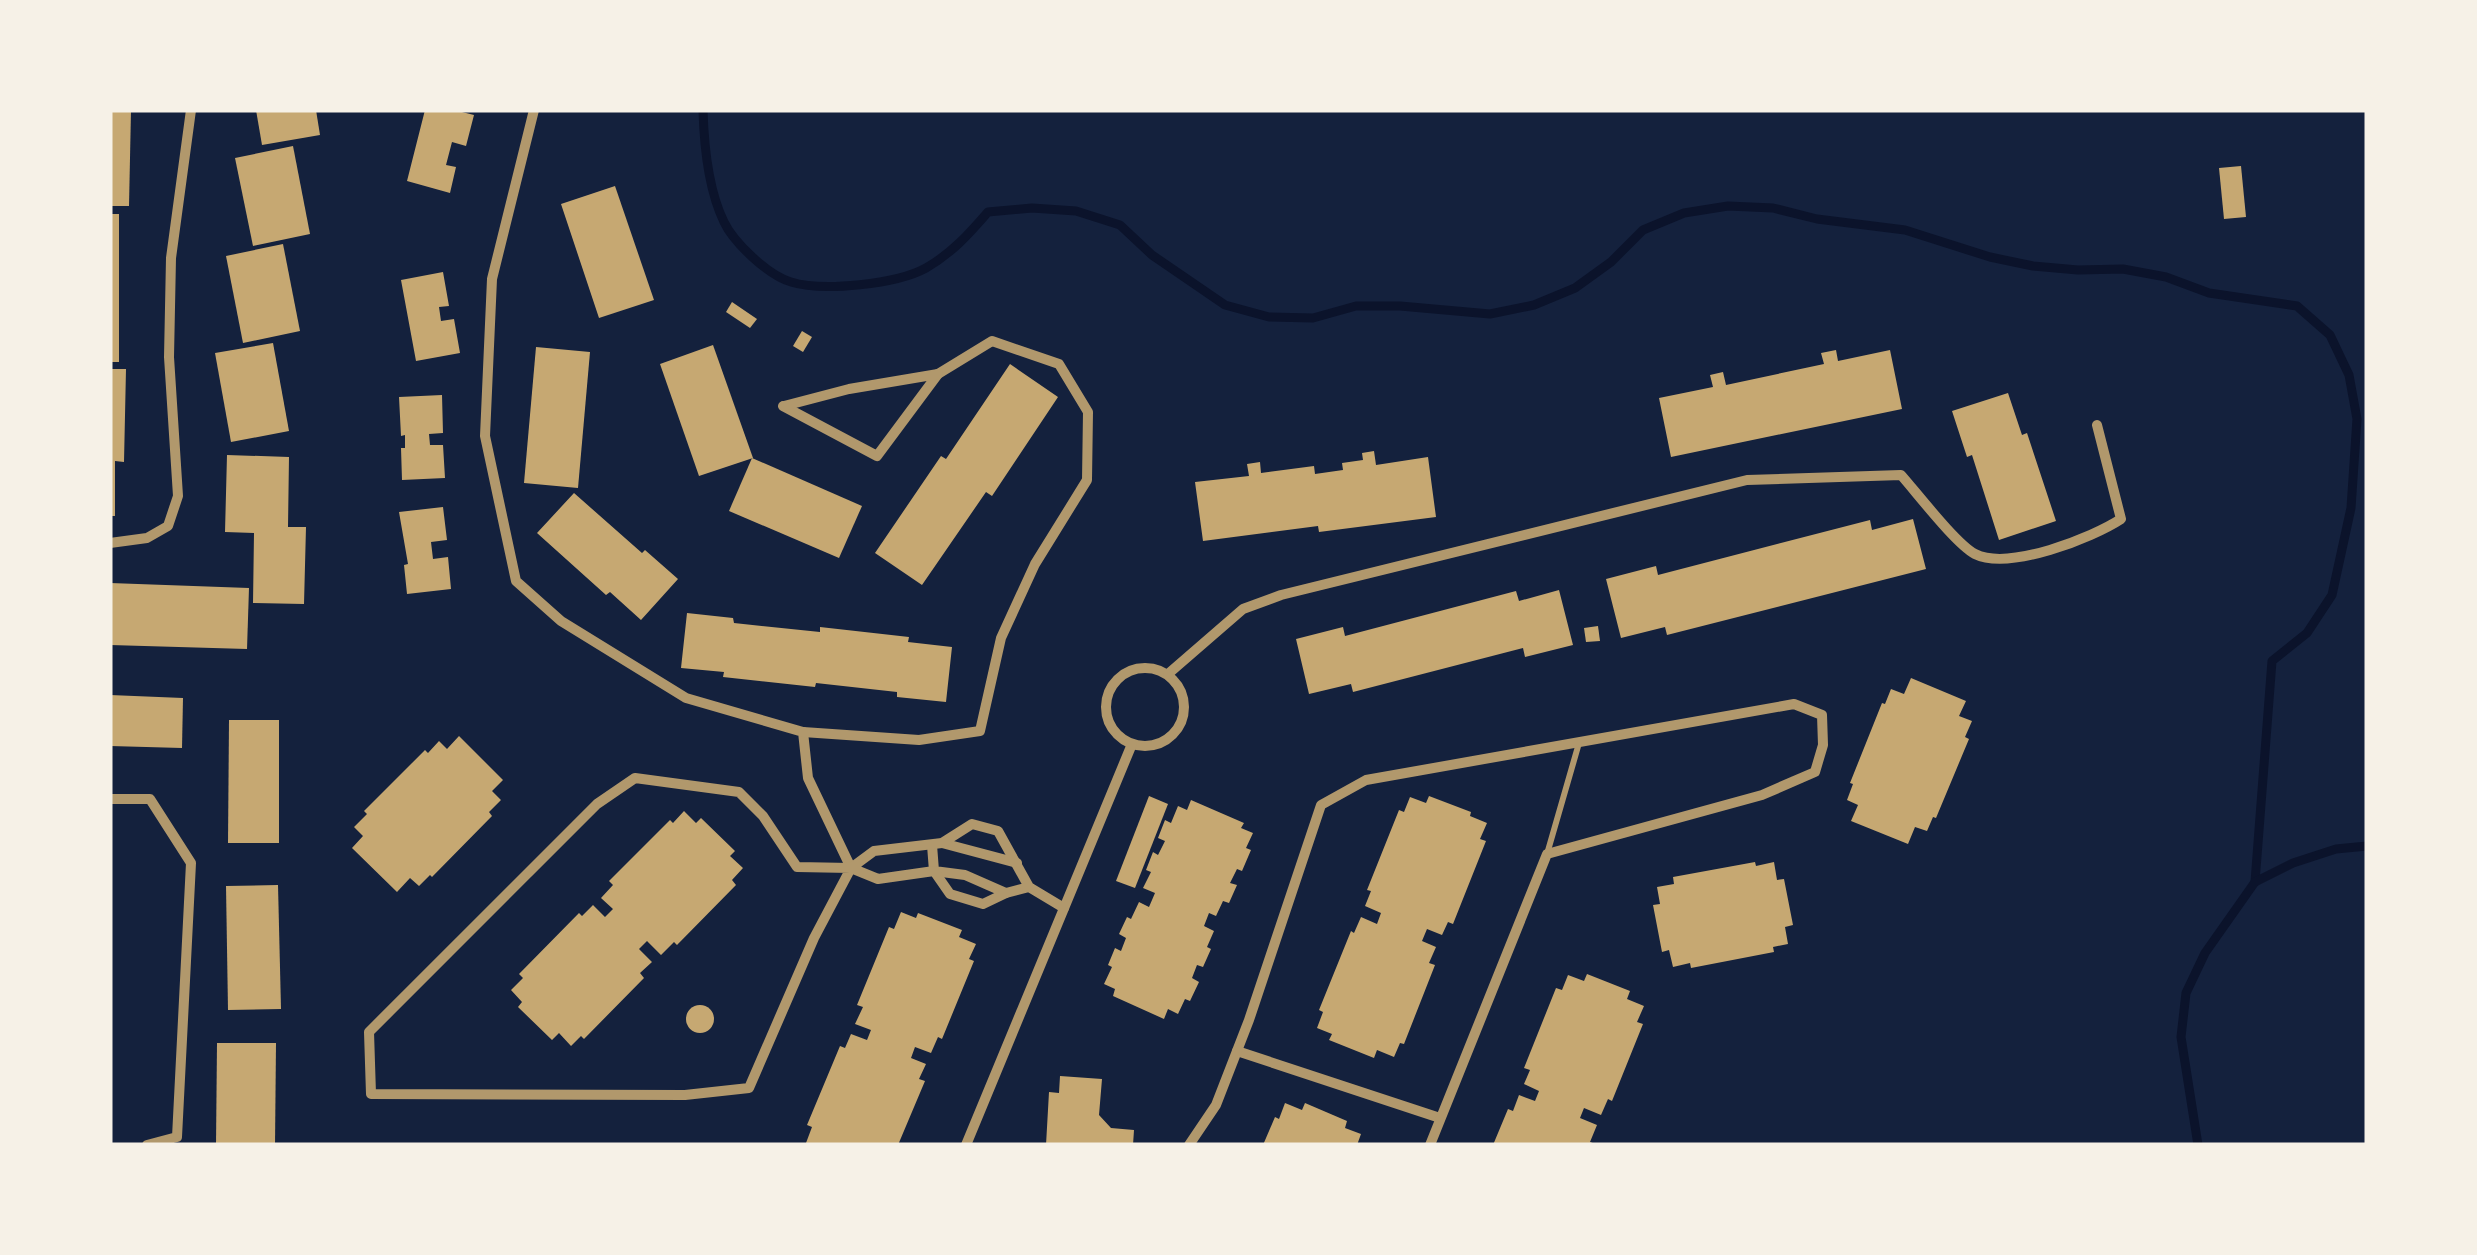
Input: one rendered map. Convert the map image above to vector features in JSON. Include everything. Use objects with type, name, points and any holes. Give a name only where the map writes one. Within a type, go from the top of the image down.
[{"type":"street","points":[[110,543],[147,538],[168,526],[178,496],[169,356],[170,258],[190,110]]},
{"type":"street","points":[[534,110],[492,279],[485,436],[516,581],[561,621],[686,698],[802,732],[920,740],[980,731],[1000,638],[1035,564],[1087,480],[1088,412],[1059,364],[992,340],[938,374],[877,456],[783,406],[849,389],[938,374]]},
{"type":"street","points":[[1168,674],[1243,609],[1282,595],[1747,480],[1900,475],[1974,553],[1998,558],[2040,552],[2100,533],[2121,519],[2097,425]]},
{"type":"street","points":[[1153,668],[1168,674],[1184,698],[1184,717],[1174,734],[1158,745],[1132,744],[1112,730],[1107,718],[1109,690],[1114,682],[1133,669],[1153,668]]},
{"type":"street","points":[[1189,1145],[1216,1105],[1321,806],[1366,780],[1794,704],[1822,715],[1823,745],[1815,772],[1762,795],[1547,854],[1430,1145]]},
{"type":"street","points":[[802,732],[808,778],[851,868]]},
{"type":"street","points":[[966,1145],[1132,744]]},
{"type":"street","points":[[1006,893],[966,875],[934,871],[878,879],[851,868],[798,867],[763,816],[739,792],[635,778],[597,804],[369,1032],[371,1094],[685,1095],[749,1088],[814,938],[851,868],[874,852],[937,844],[1018,864]]},
{"type":"street","points":[[110,799],[150,799],[191,862],[177,1137],[147,1145]]},
{"type":"street","points":[[937,844],[972,824],[998,831],[1029,887],[1064,908]]},
{"type":"street","points":[[937,844],[934,871],[950,894],[984,904],[1029,887]]},
{"type":"street","points":[[1237,1051],[1440,1118]]},
{"type":"lane","points":[[1547,854],[1580,742]]},
{"type":"building","points":[[110,110],[131,110],[129,206],[110,206]]},
{"type":"building","points":[[256,110],[316,110],[320,135],[262,145]]},
{"type":"building","points":[[425,110],[474,115],[466,146],[452,142],[446,165],[456,167],[450,193],[407,181]]},
{"type":"building","points":[[293,146],[310,234],[253,246],[235,158]]},
{"type":"building","points":[[2241,166],[2246,217],[2224,219],[2219,168]]},
{"type":"building","points":[[615,186],[654,300],[599,318],[561,204]]},
{"type":"building","points":[[110,214],[119,214],[119,362],[110,362]]},
{"type":"building","points":[[283,244],[300,331],[243,343],[226,256]]},
{"type":"building","points":[[443,272],[449,306],[439,307],[441,321],[454,319],[460,353],[416,361],[401,280]]},
{"type":"building","points":[[732,302],[757,319],[750,328],[726,312]]},
{"type":"building","points":[[802,331],[812,337],[803,352],[793,346]]},
{"type":"building","points":[[273,343],[289,431],[231,442],[215,353]]},
{"type":"building","points":[[713,345],[753,458],[699,476],[660,364]]},
{"type":"building","points":[[536,347],[590,352],[578,488],[524,483]]},
{"type":"building","points":[[1836,350],[1838,361],[1890,350],[1902,409],[1671,457],[1659,398],[1713,387],[1710,375],[1723,372],[1726,385],[1824,364],[1821,353]]},
{"type":"building","points":[[1010,364],[1058,397],[992,496],[986,492],[922,585],[875,553],[941,456],[946,459]]},
{"type":"building","points":[[110,369],[126,369],[124,462],[115,461],[115,516],[110,516]]},
{"type":"building","points":[[2008,393],[2022,435],[2027,433],[2056,521],[1999,540],[1972,455],[1967,457],[1952,411]]},
{"type":"building","points":[[442,395],[443,433],[429,434],[430,445],[443,445],[445,478],[402,480],[401,448],[405,448],[405,435],[401,436],[399,397]]},
{"type":"building","points":[[1374,451],[1376,465],[1428,457],[1436,517],[1319,532],[1318,526],[1203,541],[1195,482],[1249,476],[1247,464],[1260,462],[1261,473],[1314,466],[1315,474],[1343,470],[1342,463],[1363,460],[1362,453]]},
{"type":"building","points":[[227,455],[289,457],[288,527],[306,527],[304,604],[253,603],[254,533],[225,532]]},
{"type":"building","points":[[752,458],[862,506],[839,558],[729,511]]},
{"type":"building","points":[[574,493],[678,579],[641,620],[610,592],[606,595],[537,533]]},
{"type":"building","points":[[443,507],[447,540],[431,542],[433,559],[448,557],[451,589],[407,594],[404,565],[408,564],[399,512]]},
{"type":"building","points":[[1913,519],[1926,569],[1667,635],[1665,627],[1621,638],[1606,579],[1656,566],[1658,575],[1870,520],[1872,530]]},
{"type":"building","points":[[110,583],[249,588],[247,649],[110,645]]},
{"type":"building","points":[[1559,590],[1573,645],[1525,657],[1523,648],[1353,692],[1351,684],[1309,694],[1296,639],[1343,627],[1345,636],[1516,591],[1519,601]]},
{"type":"building","points":[[687,613],[733,618],[734,623],[909,637],[908,642],[952,647],[946,702],[897,697],[897,692],[723,677],[724,672],[681,668]]},
{"type":"building","points":[[1598,626],[1600,641],[1586,642],[1584,628]]},
{"type":"building","points":[[1911,678],[1966,701],[1959,716],[1972,721],[1965,737],[1969,739],[1936,818],[1933,817],[1927,831],[1915,827],[1908,844],[1851,821],[1858,805],[1847,800],[1882,703],[1885,704],[1891,689],[1904,694]]},
{"type":"building","points":[[110,695],[183,698],[182,748],[110,746]]},
{"type":"building","points":[[229,720],[279,720],[279,843],[228,843]]},
{"type":"building","points":[[459,736],[503,780],[492,791],[501,800],[489,812],[492,816],[432,877],[419,886],[410,878],[397,892],[352,848],[363,836],[354,827],[367,814],[364,811],[425,750],[428,753],[439,741],[447,749]]},
{"type":"building","points":[[1149,796],[1168,804],[1135,888],[1116,881]]},
{"type":"building","points":[[1429,796],[1471,812],[1470,816],[1487,823],[1480,839],[1486,841],[1453,924],[1448,922],[1442,935],[1427,929],[1422,941],[1436,947],[1429,963],[1435,965],[1404,1044],[1400,1043],[1394,1057],[1377,1050],[1374,1058],[1329,1040],[1332,1034],[1317,1028],[1323,1012],[1319,1010],[1351,931],[1354,933],[1361,917],[1377,924],[1381,913],[1365,906],[1371,891],[1367,890],[1399,810],[1404,812],[1410,797],[1426,803]]},
{"type":"building","points":[[1191,800],[1244,823],[1241,828],[1253,833],[1246,848],[1251,850],[1242,871],[1237,869],[1230,883],[1237,885],[1229,903],[1223,901],[1216,916],[1209,913],[1204,926],[1214,931],[1207,947],[1211,949],[1203,967],[1197,965],[1192,978],[1199,982],[1190,1001],[1185,999],[1178,1014],[1168,1009],[1164,1019],[1113,996],[1115,989],[1104,984],[1115,948],[1121,951],[1126,938],[1119,934],[1127,917],[1131,919],[1139,902],[1149,907],[1155,893],[1143,888],[1151,872],[1146,870],[1153,852],[1158,855],[1165,841],[1158,838],[1165,820],[1171,823],[1178,806],[1187,810]]},
{"type":"building","points":[[684,811],[696,823],[701,818],[735,851],[730,856],[743,868],[732,880],[736,885],[677,945],[674,942],[661,955],[647,941],[639,949],[652,962],[640,973],[644,978],[584,1039],[581,1036],[571,1046],[559,1033],[552,1040],[518,1007],[522,1002],[511,990],[523,978],[519,974],[579,913],[582,916],[593,905],[605,917],[613,909],[601,898],[613,885],[609,881]]},
{"type":"building","points":[[1755,862],[1756,866],[1774,862],[1777,880],[1784,879],[1793,925],[1785,927],[1788,944],[1773,947],[1774,952],[1691,968],[1690,963],[1673,967],[1669,950],[1662,952],[1653,905],[1660,904],[1657,887],[1674,884],[1673,877]]},
{"type":"building","points":[[278,885],[281,1009],[228,1010],[226,886]]},
{"type":"building","points":[[901,912],[916,918],[918,913],[962,930],[959,937],[976,944],[969,959],[974,961],[942,1039],[938,1037],[931,1053],[915,1047],[911,1058],[926,1064],[919,1079],[925,1081],[898,1145],[811,1145],[806,1143],[812,1127],[807,1125],[840,1046],[845,1048],[851,1034],[867,1040],[871,1030],[855,1024],[863,1007],[857,1005],[889,927],[894,929]]},
{"type":"building","points":[[1587,974],[1630,991],[1627,999],[1644,1006],[1637,1022],[1643,1024],[1612,1101],[1608,1099],[1601,1115],[1584,1108],[1580,1118],[1597,1125],[1590,1142],[1598,1145],[1493,1145],[1508,1109],[1513,1111],[1519,1095],[1535,1101],[1539,1091],[1524,1084],[1530,1070],[1524,1068],[1556,988],[1562,990],[1568,975],[1584,981]]},
{"type":"building","points":[[700,1005],[710,1009],[714,1019],[710,1029],[700,1033],[690,1029],[686,1019],[690,1009]]},
{"type":"building","points":[[217,1043],[276,1043],[275,1145],[216,1145]]},
{"type":"building","points":[[1060,1076],[1102,1079],[1099,1115],[1111,1128],[1134,1130],[1133,1145],[1046,1145],[1049,1092],[1059,1093]]},
{"type":"building","points":[[1285,1103],[1302,1110],[1305,1103],[1347,1121],[1345,1128],[1361,1134],[1357,1145],[1263,1145]]},
{"type":"waterway","points":[[703,110],[711,182],[729,230],[753,258],[773,273],[805,285],[860,285],[913,274],[952,249],[988,212],[1032,208],[1076,211],[1120,225],[1152,255],[1225,305],[1269,317],[1313,318],[1356,306],[1490,314],[1534,305],[1575,288],[1611,262],[1643,230],[1684,213],[1728,206],[1773,208],[1817,219],[1905,230],[2033,266],[2123,269],[2166,277],[2209,293],[2297,306],[2330,335],[2349,375],[2357,419],[2351,508],[2332,595],[2307,633],[2272,661],[2255,882]]},
{"type":"waterway","points":[[2198,1145],[2181,1037],[2186,993],[2205,953],[2255,882],[2293,863],[2336,849],[2367,846]]}]
